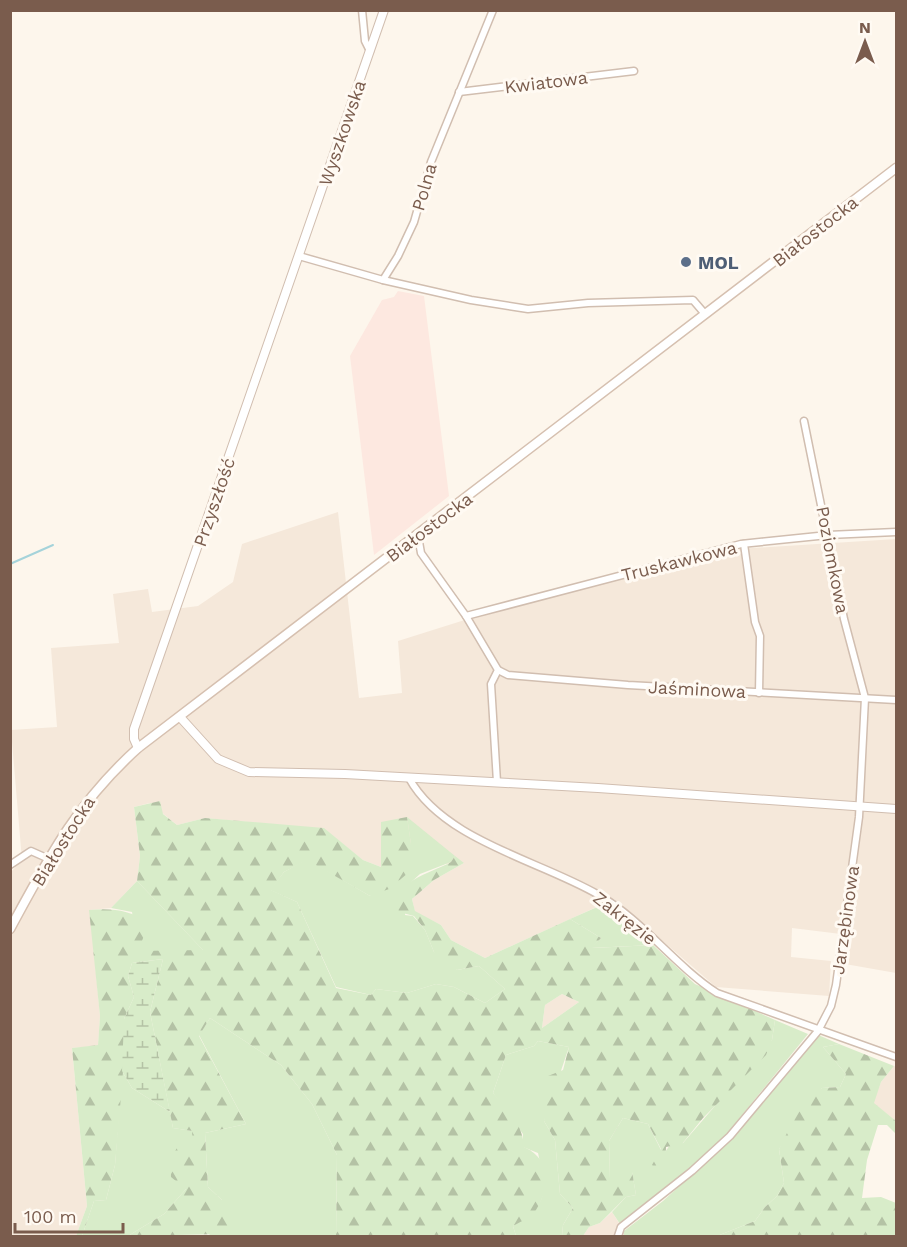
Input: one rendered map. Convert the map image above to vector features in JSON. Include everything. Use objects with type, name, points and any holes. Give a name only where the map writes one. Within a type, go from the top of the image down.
[{"type":"main road","name":"Białostocka","points":[[10,929],[77,812],[99,785],[138,748],[897,168]]},
{"type":"street","points":[[362,10],[365,41],[370,52]]},
{"type":"street","name":"Wyszkowska","points":[[299,256],[384,10]]},
{"type":"street","name":"Polna","points":[[383,280],[398,256],[414,222],[430,162],[493,10]]},
{"type":"street","name":"Kwiatowa","points":[[459,92],[634,71]]},
{"type":"street","points":[[299,256],[383,280],[471,300],[528,309],[588,303],[693,300],[705,315]]},
{"type":"street","name":"Przyszłość","points":[[138,748],[134,739],[135,726],[299,256]]},
{"type":"street","name":"Poziomkowa","points":[[804,421],[844,619],[865,698],[860,806]]},
{"type":"street","name":"Truskawkowa","points":[[466,616],[744,544],[828,535],[897,532]]},
{"type":"street","points":[[418,536],[421,553],[466,616],[498,670],[491,684],[497,782]]},
{"type":"street","points":[[744,544],[755,622],[760,636],[759,693]]},
{"type":"street","name":"Jaśminowa","points":[[498,670],[508,675],[530,677],[897,700]]},
{"type":"street","points":[[180,717],[209,752],[240,770],[497,782],[897,809]]},
{"type":"street","name":"Zakręzie","points":[[409,778],[419,796],[470,835],[598,894],[636,921],[695,979],[717,993],[818,1031],[897,1057]]},
{"type":"street","name":"Jarzębinowa","points":[[818,1031],[831,1006],[836,985],[860,806]]},
{"type":"street","points":[[10,865],[31,852],[49,859]]},
{"type":"street","points":[[618,1236],[621,1227],[692,1171],[730,1136],[818,1031]]},
{"type":"shaded area","points":[[398,291],[424,296],[449,496],[374,555],[350,356],[382,300],[394,297]]},
{"type":"shaded area","points":[[338,512],[359,698],[402,693],[398,641],[490,612],[738,549],[896,539],[896,973],[845,964],[849,935],[792,928],[791,957],[831,961],[829,996],[716,987],[614,899],[485,958],[451,940],[441,925],[415,912],[412,899],[434,880],[464,863],[381,867],[363,860],[324,829],[205,818],[177,825],[150,803],[134,807],[140,856],[137,881],[111,908],[90,910],[100,1016],[98,1046],[72,1048],[87,1206],[76,1236],[11,1236],[10,873],[22,860],[11,730],[57,727],[51,648],[119,643],[113,594],[148,589],[152,612],[198,606],[233,582],[242,544]]},
{"type":"shaded area","points":[[562,994],[579,1002],[542,1028],[545,1005]]},
{"type":"shaded area","points":[[894,1066],[896,1067],[896,1121],[873,1103],[881,1082]]},
{"type":"shaded area","points":[[612,1212],[624,1231],[624,1236],[583,1236],[589,1227],[600,1223]]},
{"type":"green space","points":[[160,801],[163,814],[177,825],[205,818],[324,828],[363,860],[381,867],[381,822],[407,817],[411,844],[408,873],[389,889],[370,896],[307,860],[284,872],[271,890],[297,902],[336,988],[371,995],[376,989],[407,993],[436,984],[454,987],[485,1003],[505,989],[479,966],[457,970],[438,962],[425,930],[414,916],[399,912],[397,902],[399,893],[406,886],[424,874],[451,862],[455,856],[464,863],[434,880],[412,899],[415,911],[441,925],[451,940],[485,958],[570,919],[601,938],[592,948],[653,945],[695,984],[775,1020],[772,1040],[766,1055],[703,1118],[682,1144],[666,1147],[665,1170],[658,1173],[652,1165],[661,1149],[648,1124],[623,1118],[609,1141],[610,1179],[632,1171],[636,1195],[626,1197],[600,1223],[589,1227],[583,1236],[562,1236],[563,1225],[573,1208],[560,1194],[555,1140],[544,1121],[548,1076],[563,1070],[569,1047],[538,1041],[534,1046],[506,1055],[493,1093],[513,1117],[521,1131],[524,1147],[539,1159],[546,1174],[541,1201],[532,1215],[513,1226],[516,1236],[336,1236],[337,1155],[312,1104],[281,1065],[210,1018],[199,1036],[246,1124],[205,1133],[208,1187],[222,1200],[231,1219],[226,1234],[128,1236],[164,1214],[186,1189],[171,1177],[170,1159],[177,1148],[193,1148],[192,1131],[173,1128],[150,1012],[163,959],[132,963],[128,976],[134,997],[124,1019],[125,1047],[115,1165],[106,1200],[94,1201],[82,1236],[76,1236],[87,1206],[72,1048],[98,1045],[100,1016],[89,910],[120,911],[135,915],[149,923],[138,951],[203,950],[137,881],[140,856],[134,807]],"holes":[[[562,994],[579,1002],[542,1028],[545,1005]]]},
{"type":"green space","points":[[407,817],[455,856],[451,862],[420,874],[409,884],[405,915],[413,916],[425,930],[434,952],[457,970],[479,966],[505,989],[485,1003],[454,987],[436,984],[407,993],[376,989],[371,995],[336,987],[297,902],[270,890],[284,872],[307,859],[370,896],[411,844]]},
{"type":"green space","points":[[137,881],[204,951],[138,951],[132,912],[111,908]]},
{"type":"green space","points":[[604,904],[606,909],[613,911],[653,945],[591,948],[601,938],[570,919]]},
{"type":"green space","points":[[163,959],[150,1012],[170,1112],[132,1088],[122,1071],[124,1019],[134,997],[128,976],[132,963]]},
{"type":"green space","points":[[210,1018],[281,1065],[312,1104],[337,1155],[336,1236],[209,1236],[222,1200],[208,1187],[205,1133],[246,1124],[199,1035]]},
{"type":"green space","points":[[775,1020],[808,1034],[721,1141],[683,1175],[620,1224],[612,1212],[626,1197],[636,1195],[632,1172],[610,1180],[609,1141],[623,1118],[648,1124],[661,1150],[665,1152],[670,1145],[683,1143],[772,1040]]},
{"type":"green space","points":[[816,1034],[839,1044],[823,1047],[846,1074],[840,1087],[822,1088],[779,1149],[784,1183],[777,1196],[755,1221],[717,1236],[624,1236],[624,1231],[663,1201],[728,1142]]},
{"type":"green space","points":[[538,1041],[569,1047],[544,1121],[555,1140],[560,1194],[573,1208],[563,1225],[562,1236],[516,1236],[513,1226],[533,1211],[539,1203],[544,1188],[543,1178],[538,1153],[523,1147],[523,1134],[493,1093],[506,1055],[534,1046]]},
{"type":"green space","points":[[839,1044],[894,1066],[881,1082],[874,1103],[896,1121],[896,1134],[887,1125],[878,1125],[867,1160],[862,1198],[881,1197],[896,1203],[896,1236],[717,1236],[755,1221],[777,1196],[784,1183],[779,1149],[799,1109],[822,1088],[840,1087],[846,1074],[823,1047]]},
{"type":"green space","points":[[122,1071],[132,1088],[170,1112],[173,1128],[193,1131],[193,1148],[186,1189],[164,1214],[128,1236],[82,1236],[94,1201],[106,1200],[115,1165]]},
{"type":"waterway","points":[[10,564],[53,545]]},
{"type":"place","name":"MOL","points":[[686,262]]}]
